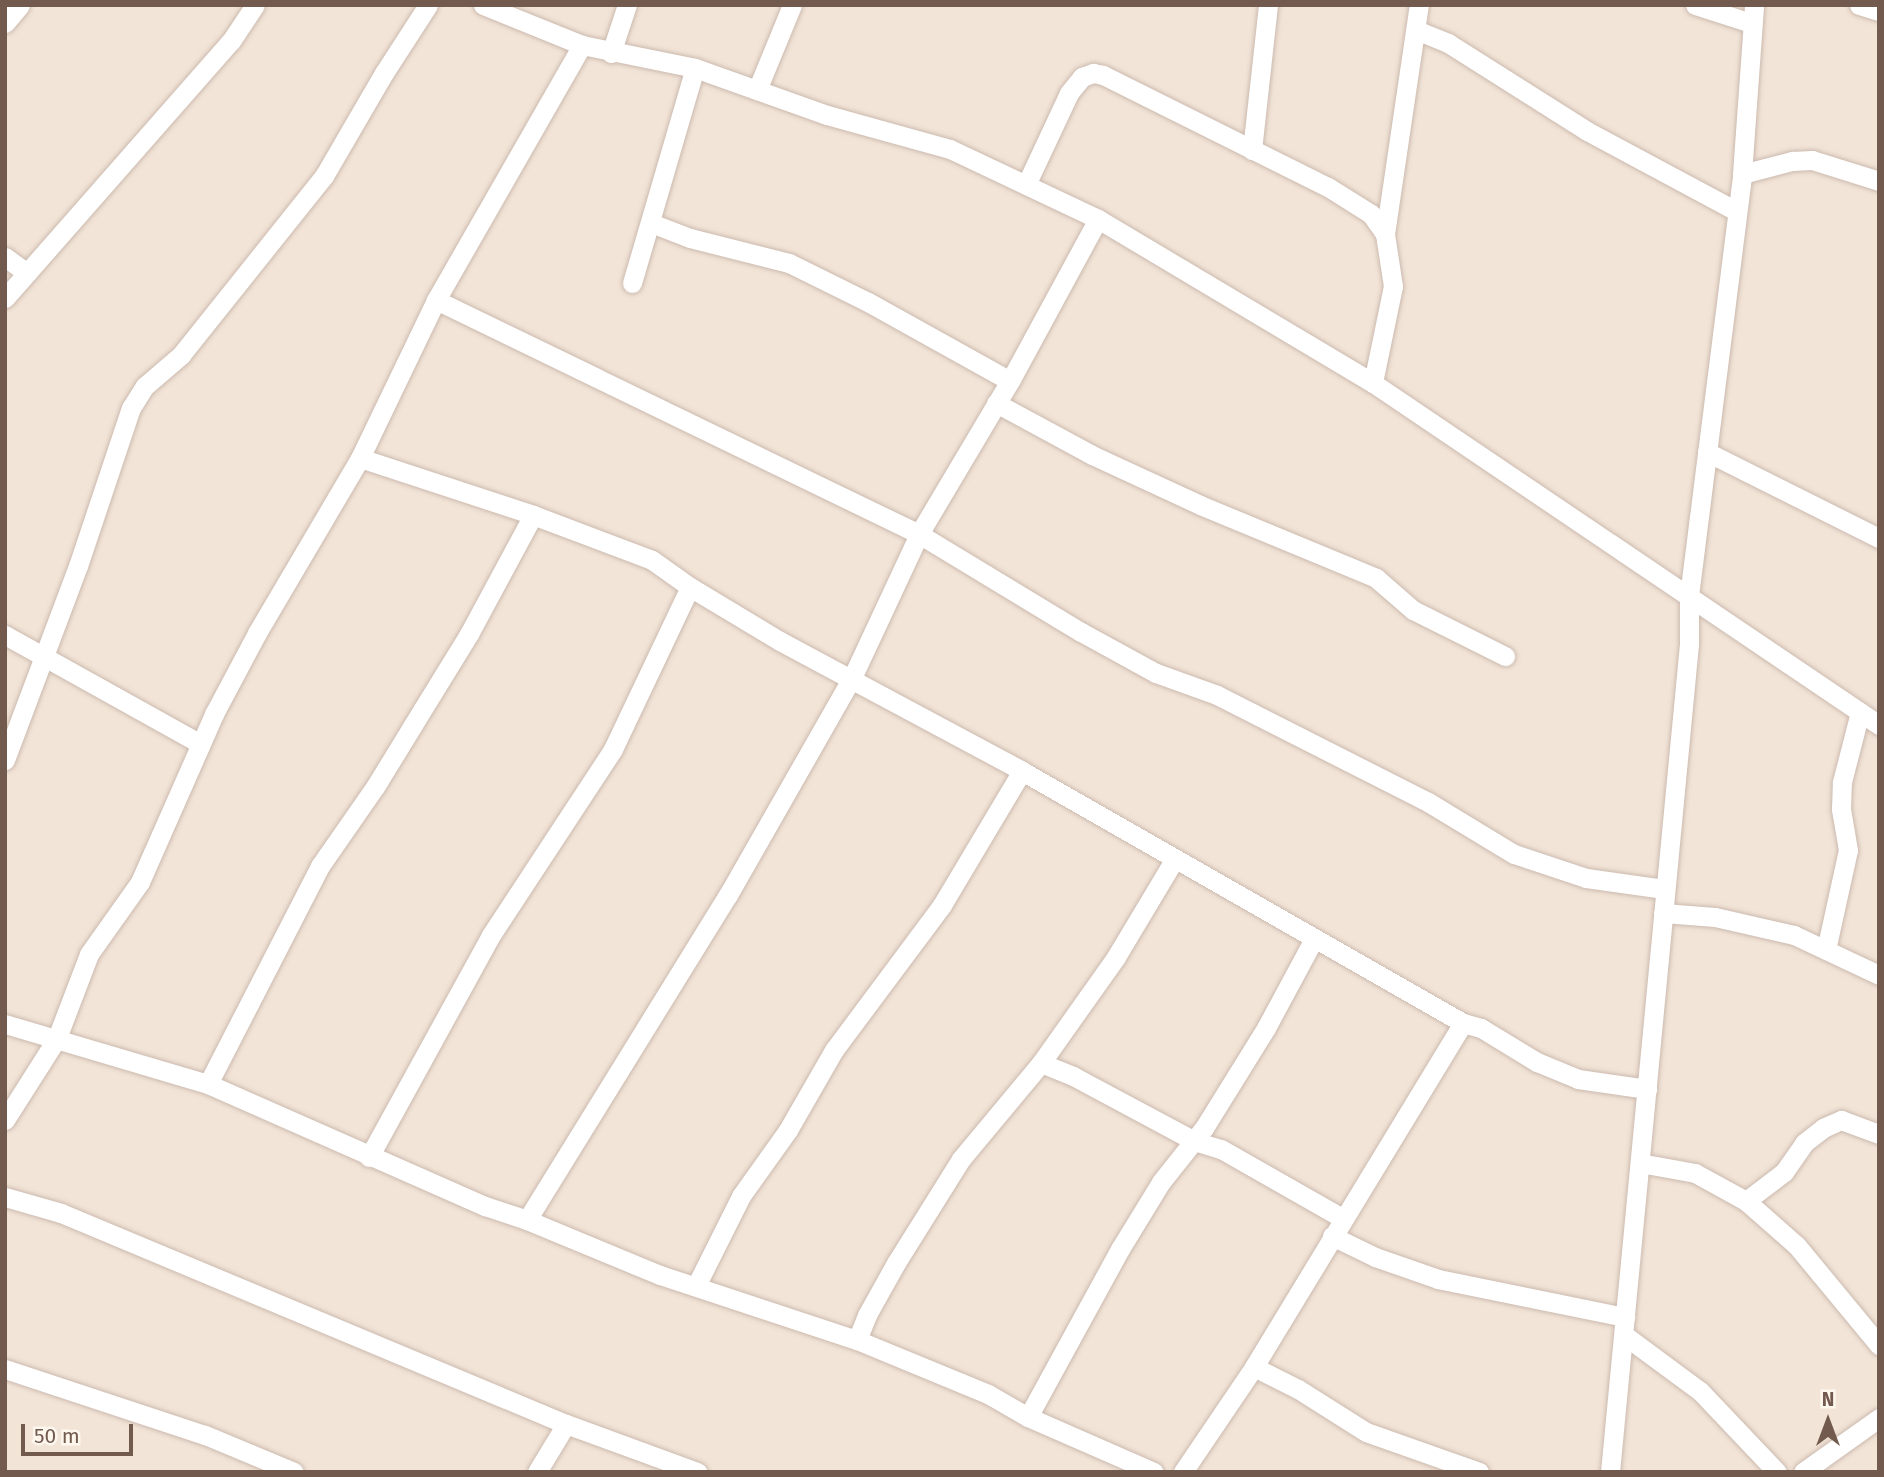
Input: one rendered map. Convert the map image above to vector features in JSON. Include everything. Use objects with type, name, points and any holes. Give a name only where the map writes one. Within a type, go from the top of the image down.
[{"type":"street","points":[[5,23],[20,5]]},
{"type":"street","points":[[5,298],[231,41],[254,5]]},
{"type":"street","points":[[5,760],[131,408],[145,386],[181,355],[324,176],[384,73],[428,5]]},
{"type":"street","points":[[483,5],[582,45],[695,68],[827,115],[950,149],[1098,219],[1373,383],[1879,725]]},
{"type":"street","points":[[611,53],[627,5]]},
{"type":"street","points":[[757,90],[792,5]]},
{"type":"street","points":[[1252,150],[1268,5]]},
{"type":"street","points":[[1373,383],[1393,286],[1385,234],[1419,5]]},
{"type":"street","points":[[1610,1472],[1689,644],[1689,596],[1742,174],[1752,14],[1695,5]]},
{"type":"street","points":[[1859,5],[1879,11]]},
{"type":"street","points":[[1416,30],[1448,43],[1587,131],[1736,211]]},
{"type":"street","points":[[5,1120],[57,1038],[89,954],[140,882],[201,744],[257,633],[360,458],[436,300],[582,45]]},
{"type":"street","points":[[632,283],[695,68]]},
{"type":"street","points":[[1026,185],[1069,93],[1082,77],[1103,75],[1328,187],[1371,214],[1385,234]]},
{"type":"street","points":[[1742,174],[1792,161],[1812,160],[1879,181]]},
{"type":"street","points":[[527,1220],[728,895],[852,678],[919,534],[1010,380],[1098,219]]},
{"type":"street","points":[[651,223],[690,238],[789,263],[868,302],[1010,380]]},
{"type":"street","points":[[5,257],[27,273]]},
{"type":"street","points":[[436,300],[919,534],[1081,632],[1156,673],[1217,695],[1428,802],[1514,854],[1586,878],[1664,889]]},
{"type":"street","points":[[996,404],[1116,466],[1376,578],[1413,610],[1505,656]]},
{"type":"street","points":[[1707,452],[1879,538]]},
{"type":"street","points":[[360,458],[533,515],[652,560],[690,587],[780,641],[1022,771],[1463,1023],[1480,1028],[1537,1062],[1578,1079],[1647,1089]]},
{"type":"street","points":[[208,1084],[320,866],[375,788],[533,515]]},
{"type":"street","points":[[369,1157],[491,935],[613,749],[690,587]]},
{"type":"street","points":[[5,635],[201,744]]},
{"type":"street","points":[[1826,950],[1848,850],[1841,809],[1842,782],[1860,712]]},
{"type":"street","points":[[696,1286],[741,1196],[788,1130],[834,1050],[942,905],[1022,771]]},
{"type":"street","points":[[857,1340],[896,1263],[961,1158],[1041,1063],[1116,957],[1174,860]]},
{"type":"street","points":[[1662,913],[1715,917],[1794,935],[1879,975]]},
{"type":"street","points":[[1028,1417],[1120,1250],[1161,1182],[1194,1141],[1266,1028],[1314,939]]},
{"type":"street","points":[[1183,1472],[1254,1367],[1342,1218],[1463,1023]]},
{"type":"street","points":[[5,1024],[208,1084],[485,1206],[527,1220],[660,1275],[857,1340],[988,1394],[1028,1417],[1154,1472]]},
{"type":"street","points":[[1041,1063],[1073,1076],[1194,1141],[1221,1149],[1342,1218]]},
{"type":"street","points":[[1746,1200],[1784,1172],[1804,1143],[1824,1128],[1842,1121],[1879,1134]]},
{"type":"street","points":[[1640,1163],[1695,1173],[1746,1200],[1797,1247],[1879,1345]]},
{"type":"street","points":[[5,1197],[61,1213],[566,1424],[697,1472]]},
{"type":"street","points":[[1332,1236],[1375,1257],[1438,1279],[1625,1326],[1700,1391],[1777,1472]]},
{"type":"street","points":[[1254,1367],[1298,1389],[1366,1432],[1479,1472]]},
{"type":"street","points":[[5,1368],[205,1435],[294,1472]]},
{"type":"street","points":[[1803,1472],[1879,1418]]},
{"type":"street","points":[[537,1472],[566,1424]]},
{"type":"shaded area","points":[[5,5],[1879,5],[1879,1472],[5,1472]]}]
